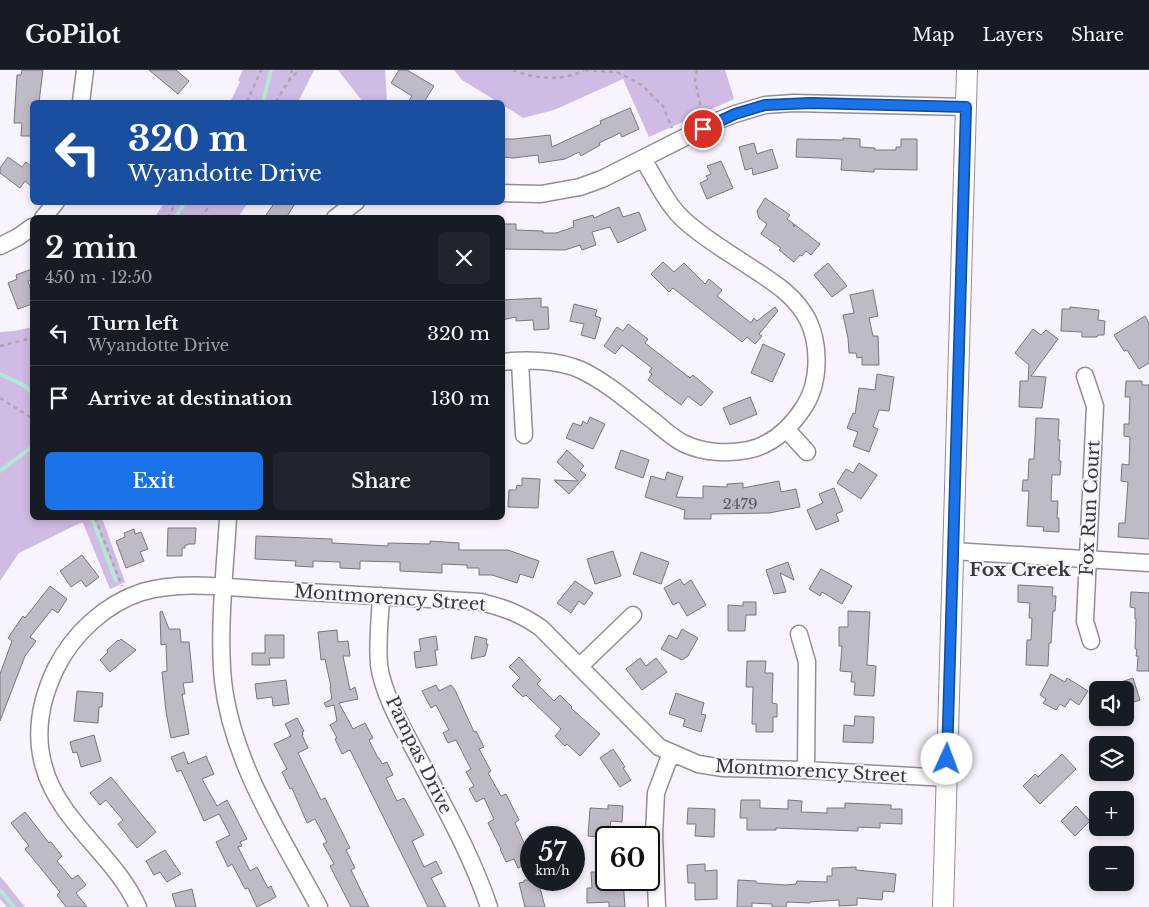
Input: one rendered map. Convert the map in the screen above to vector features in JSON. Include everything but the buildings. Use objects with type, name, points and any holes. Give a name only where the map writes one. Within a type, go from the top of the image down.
[{"type":"main road","points":[[943,907],[967,70]]},
{"type":"street","points":[[81,100],[85,70]]},
{"type":"street","points":[[505,193],[541,194],[580,187],[602,179],[717,121],[765,105],[811,103],[966,107]]},
{"type":"street","points":[[505,362],[549,362],[565,364],[578,369],[611,388],[686,445],[710,452],[736,452],[753,449],[767,443],[786,429],[798,416],[806,404],[814,382],[816,355],[809,322],[800,306],[789,294],[700,234],[683,220],[670,204],[643,159]]},
{"type":"street","points":[[45,215],[54,205]]},
{"type":"street","points":[[338,215],[352,205]]},
{"type":"street","points":[[0,246],[30,228]]},
{"type":"street","points":[[520,362],[524,435]]},
{"type":"street","name":"Fox Run Court","points":[[1085,376],[1094,406],[1085,621],[1091,641]]},
{"type":"street","points":[[786,429],[807,452]]},
{"type":"street","points":[[228,520],[222,659],[227,706],[234,731],[260,798],[319,907]]},
{"type":"street","points":[[953,551],[1149,563]]},
{"type":"street","name":"Montmorency Street","points":[[138,907],[115,870],[59,802],[50,785],[44,767],[39,735],[44,699],[50,680],[62,656],[87,626],[101,613],[127,598],[159,588],[183,585],[481,602],[504,607],[526,617],[541,628],[659,746],[698,764],[723,768],[806,770],[947,778]]},
{"type":"street","name":"Pampas Drive","points":[[381,596],[378,643],[380,666],[387,691],[400,722],[476,869],[489,907]]},
{"type":"street","points":[[580,666],[633,615]]},
{"type":"street","points":[[799,634],[807,662],[806,770]]},
{"type":"street","points":[[657,907],[654,835],[656,793],[671,753]]},
{"type":"path","points":[[247,100],[261,70]]},
{"type":"path","points":[[288,82],[292,70]]},
{"type":"path","points":[[277,100],[288,82],[299,70]]},
{"type":"path","points":[[513,70],[543,78],[574,76],[585,70],[617,72],[642,85],[663,106],[672,128]]},
{"type":"path","points":[[697,70],[695,80],[703,114]]},
{"type":"path","points":[[0,346],[30,338]]},
{"type":"path","points":[[0,398],[30,417]]},
{"type":"path","points":[[96,520],[127,598]]},
{"type":"shaded area","points":[[243,70],[314,70],[299,100],[231,100],[240,82],[238,80]]},
{"type":"shaded area","points":[[338,70],[385,70],[387,100],[361,100]]},
{"type":"shaded area","points":[[454,70],[725,70],[734,99],[649,137],[623,79],[554,110],[523,118],[505,106],[505,100],[495,100],[462,80]]},
{"type":"shaded area","points":[[163,205],[247,205],[239,215],[156,215]]},
{"type":"shaded area","points":[[30,327],[30,520],[103,520],[125,582],[110,589],[83,523],[19,553],[0,581],[0,332]]},
{"type":"shaded area","points":[[0,876],[25,907],[7,907],[0,899]]},
{"type":"waterway","points":[[264,100],[271,70]]},
{"type":"waterway","points":[[177,215],[183,205]]},
{"type":"waterway","points":[[0,374],[25,386],[30,391]]},
{"type":"waterway","points":[[0,471],[30,448]]},
{"type":"waterway","points":[[93,520],[116,581]]},
{"type":"waterway","points":[[0,890],[14,907]]},
{"type":"district","name":"Fox Creek","points":[[1020,569]]},
{"type":"route","points":[[703,129],[735,114],[765,105],[811,103],[966,107],[947,759]]}]
